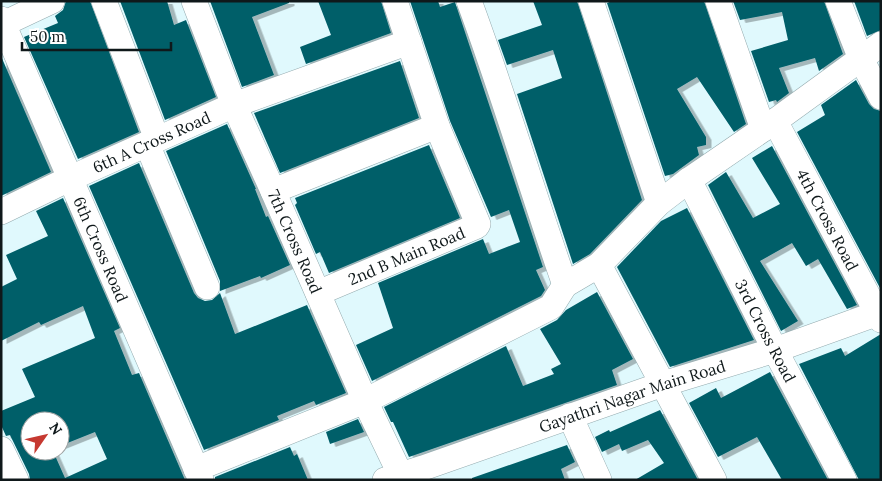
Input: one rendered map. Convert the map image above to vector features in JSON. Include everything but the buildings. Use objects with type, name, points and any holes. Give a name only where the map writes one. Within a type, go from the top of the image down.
[{"type":"street","points":[[2,23],[52,1]]},
{"type":"street","points":[[104,1],[152,142],[207,288]]},
{"type":"street","name":"7th Cross Road","points":[[194,1],[234,105],[365,401],[396,478]]},
{"type":"street","points":[[273,191],[437,126],[395,1]]},
{"type":"street","points":[[469,1],[490,59],[536,202],[566,285]]},
{"type":"street","points":[[591,1],[659,203]]},
{"type":"street","name":"4th Cross Road","points":[[718,1],[769,125],[880,316]]},
{"type":"street","points":[[838,1],[860,59],[881,97]]},
{"type":"street","name":"6th Cross Road","points":[[2,23],[199,474]]},
{"type":"street","name":"6th A Cross Road","points":[[1,212],[71,178],[234,105],[409,42]]},
{"type":"street","points":[[199,474],[365,401],[551,307],[566,285],[599,265],[659,203],[881,44]]},
{"type":"street","name":"2nd B Main Road","points":[[318,293],[477,226],[478,224],[437,126]]},
{"type":"street","name":"3rd Cross Road","points":[[689,180],[775,350],[844,480]]},
{"type":"street","points":[[599,265],[714,480]]},
{"type":"street","name":"Gayathri Nagar Main Road","points":[[396,478],[663,384],[880,316]]},
{"type":"street","points":[[570,416],[599,480]]},
{"type":"street","points":[[1,449],[16,480]]}]
